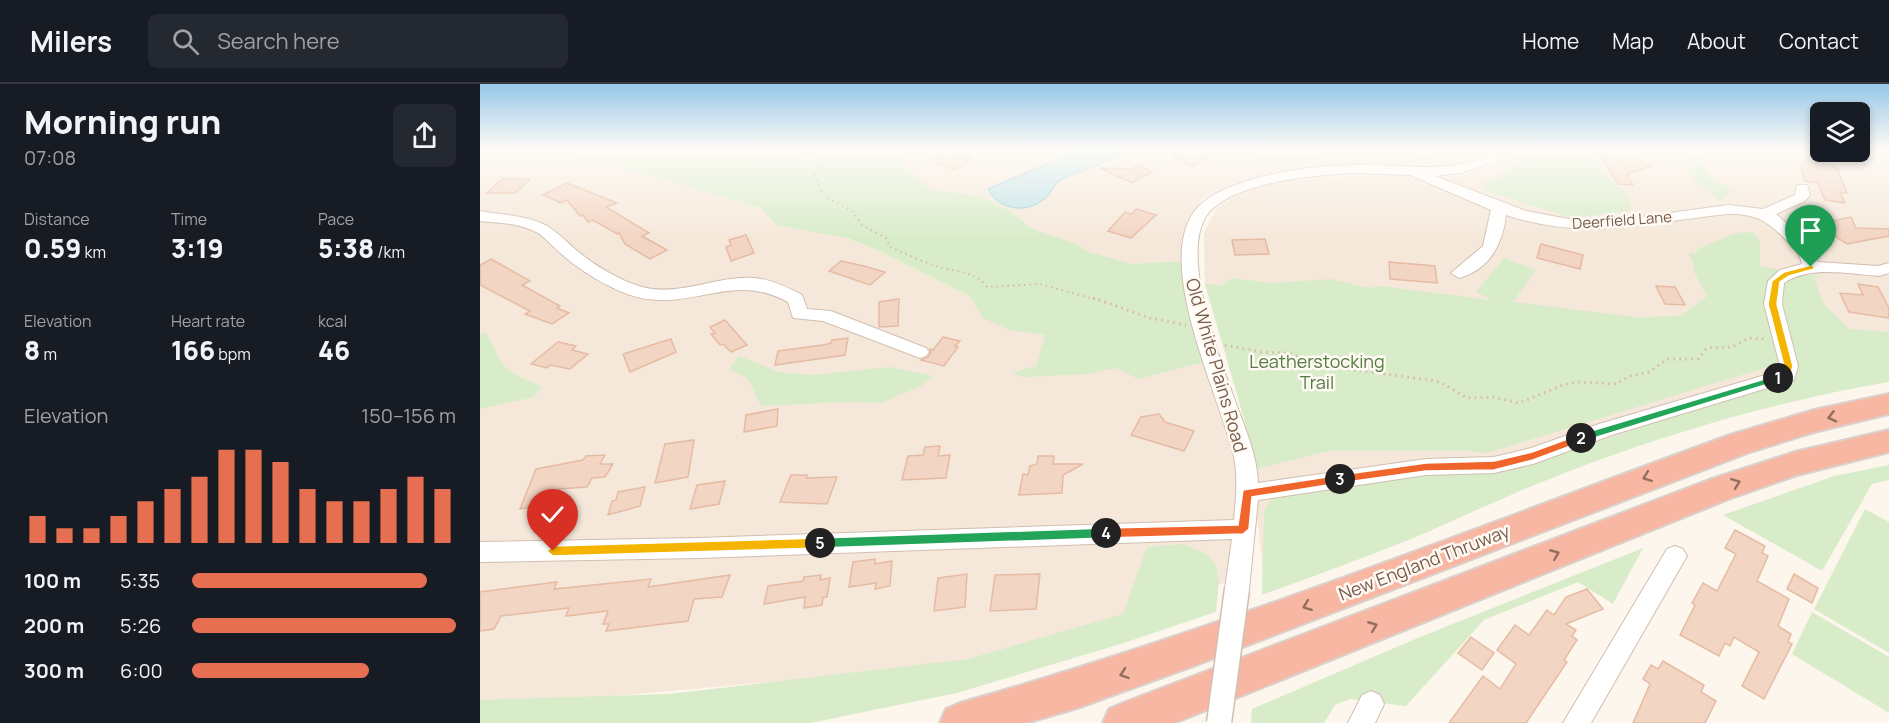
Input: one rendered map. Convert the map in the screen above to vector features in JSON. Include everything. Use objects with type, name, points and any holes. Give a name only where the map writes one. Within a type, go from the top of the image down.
[{"type":"highway","name":"New England Thruway","points":[[960,723],[1077,689],[1191,651],[1741,443],[1822,419],[1889,404]]},
{"type":"highway","points":[[1123,723],[1728,486],[1820,457],[1889,441]]},
{"type":"street","name":"Old White Plains Road","points":[[1219,723],[1243,529],[1246,493],[1245,462],[1215,371],[1191,285],[1188,246],[1191,224],[1204,208],[1222,195],[1269,179]]},
{"type":"street","name":"Deerfield Lane","points":[[1431,179],[1531,218],[1568,225],[1626,222],[1725,210],[1766,215]]},
{"type":"street","points":[[1766,215],[1800,198],[1803,195],[1802,188]]},
{"type":"street","points":[[1459,273],[1487,254],[1496,231],[1499,206]]},
{"type":"street","points":[[1766,215],[1778,222],[1809,254],[1811,267]]},
{"type":"street","points":[[480,216],[542,229],[573,255],[638,292],[656,295],[727,285],[752,283],[769,285],[783,290],[796,299],[799,314],[825,315],[920,352]]},
{"type":"street","points":[[1246,493],[1426,467],[1494,465],[1533,456],[1606,429],[1786,375],[1789,366],[1773,304],[1776,281],[1786,274],[1811,267],[1869,271],[1889,268]]},
{"type":"street","points":[[480,552],[698,548],[1243,529]]},
{"type":"street","points":[[1576,723],[1675,556]]},
{"type":"path","points":[[816,179],[821,192],[826,197],[852,211],[863,226],[886,238],[890,248],[939,267],[968,273],[983,281],[987,287],[1044,284],[1072,290],[1163,323],[1192,326]]},
{"type":"path","points":[[1220,345],[1276,354],[1288,353],[1331,367],[1430,380],[1442,383],[1467,398],[1494,397],[1519,403],[1563,385],[1578,382],[1616,384],[1630,376],[1649,372],[1667,358],[1698,359],[1701,351],[1706,347],[1716,345],[1731,347],[1747,339],[1775,338]]},
{"type":"shaded area","points":[[480,179],[663,179],[810,224],[933,272],[1204,362],[1240,469],[1227,582],[972,664],[480,708]]},
{"type":"shaded area","points":[[897,179],[1260,179],[1227,188],[1202,199],[1192,216],[1184,261],[1132,264],[1062,245]]},
{"type":"shaded area","points":[[1295,179],[1889,179],[1889,377],[1747,405],[1264,583],[1249,436],[1205,284],[1204,233],[1217,207],[1243,192]]},
{"type":"green space","name":"Leatherstocking Trail","points":[[662,179],[918,179],[931,190],[978,196],[1011,211],[1030,228],[1078,245],[1089,252],[1132,264],[1184,261],[1184,286],[1204,362],[1138,379],[1116,368],[1088,374],[1023,377],[1012,373],[1036,366],[1045,335],[1009,330],[983,318],[970,296],[884,253],[847,238],[776,225],[761,208]]},
{"type":"green space","points":[[1493,179],[1610,179],[1624,191],[1631,205],[1629,211],[1572,218],[1484,190],[1484,183]]},
{"type":"green space","points":[[1692,179],[1712,179],[1732,191],[1720,201]]},
{"type":"green space","name":"Leatherstocking Trail","points":[[1753,232],[1760,241],[1760,266],[1825,277],[1814,278],[1824,305],[1850,329],[1889,332],[1889,382],[1798,400],[1663,438],[1575,469],[1426,533],[1262,595],[1264,512],[1271,499],[1285,491],[1390,476],[1507,471],[1778,383],[1795,376],[1796,367],[1771,366],[1487,453],[1329,451],[1252,470],[1249,436],[1205,284],[1222,285],[1232,278],[1271,283],[1331,279],[1370,288],[1379,286],[1492,300],[1476,292],[1504,258],[1536,270],[1513,302],[1636,317],[1681,316],[1707,296],[1694,272],[1689,253],[1696,254],[1696,250],[1735,233]]},
{"type":"green space","points":[[485,333],[501,362],[509,371],[542,386],[534,397],[480,409],[480,334]]},
{"type":"green space","points":[[739,356],[779,372],[811,375],[891,367],[933,376],[921,386],[881,403],[761,406],[748,379],[729,369]]},
{"type":"green space","points":[[1889,465],[1889,480],[1872,484],[1822,571],[1723,515],[1834,476]]},
{"type":"green space","points":[[1865,509],[1889,522],[1889,653],[1814,609]]},
{"type":"green space","points":[[1181,544],[1206,554],[1216,568],[1218,587],[1216,612],[1121,644],[957,693],[810,723],[480,723],[480,700],[669,694],[968,659],[1123,614],[1147,547]]},
{"type":"green space","points":[[1643,548],[1613,604],[1578,582],[1484,620],[1406,706],[1350,699],[1335,705],[1324,723],[1251,723],[1252,709],[1420,637]]},
{"type":"green space","points":[[1812,612],[1889,657],[1889,713],[1792,654]]},
{"type":"water","points":[[1012,179],[1062,179],[1047,197],[1029,207],[1013,208],[999,202],[988,189]]},
{"type":"building","points":[[502,179],[530,179],[515,193],[487,193]]},
{"type":"building","points":[[1123,179],[1140,179],[1132,183]]},
{"type":"building","points":[[1615,179],[1630,179],[1633,185],[1618,184]]},
{"type":"building","points":[[1804,179],[1841,179],[1847,193],[1840,192],[1845,203],[1825,200],[1818,183],[1805,181]]},
{"type":"building","points":[[567,183],[617,203],[606,207],[649,233],[642,236],[667,250],[650,259],[625,244],[619,233],[593,220],[588,222],[567,200],[561,203],[543,195]]},
{"type":"building","points":[[1136,209],[1156,215],[1131,238],[1108,231],[1125,212],[1132,214]]},
{"type":"building","points":[[1851,217],[1856,228],[1889,229],[1889,236],[1847,244],[1817,224]]},
{"type":"building","points":[[746,235],[754,253],[731,261],[726,247],[731,245],[729,240]]},
{"type":"building","points":[[1265,239],[1269,254],[1235,255],[1232,240]]},
{"type":"building","points":[[1541,244],[1583,255],[1580,269],[1537,258]]},
{"type":"building","points":[[491,259],[530,281],[522,285],[560,306],[557,308],[569,313],[552,324],[525,314],[530,311],[480,285],[480,265]]},
{"type":"building","points":[[841,261],[885,272],[870,285],[829,271]]},
{"type":"building","points":[[1389,262],[1435,266],[1437,283],[1390,279]]},
{"type":"building","points":[[1858,284],[1878,287],[1889,308],[1889,318],[1849,312],[1840,293],[1863,295]]},
{"type":"building","points":[[1656,286],[1675,287],[1685,305],[1665,304]]},
{"type":"building","points":[[899,299],[898,326],[879,327],[879,302]]},
{"type":"building","points":[[725,320],[747,345],[731,352],[723,344],[720,345],[711,334],[715,333],[710,327]]},
{"type":"building","points":[[943,337],[960,341],[944,366],[921,360],[928,357],[930,349],[933,350]]},
{"type":"building","points":[[848,338],[845,355],[775,365],[778,351],[823,345],[831,343],[832,340]]},
{"type":"building","points":[[671,339],[676,352],[630,372],[623,354]]},
{"type":"building","points":[[558,342],[576,346],[572,350],[588,354],[570,369],[550,365],[547,368],[531,364]]},
{"type":"building","points":[[778,409],[777,426],[744,432],[746,415]]},
{"type":"building","points":[[1159,414],[1165,422],[1194,431],[1184,451],[1131,435],[1141,417]]},
{"type":"building","points":[[694,440],[688,477],[655,483],[665,444]]},
{"type":"building","points":[[940,446],[938,456],[950,455],[946,478],[902,480],[908,456],[923,455],[925,447]]},
{"type":"building","points":[[605,455],[600,464],[613,464],[605,477],[592,478],[587,487],[559,489],[554,503],[520,509],[536,469],[583,460],[586,456]]},
{"type":"building","points":[[1038,456],[1054,456],[1053,464],[1083,464],[1063,475],[1062,493],[1019,495],[1023,474],[1028,475],[1030,466],[1037,464]]},
{"type":"building","points":[[791,475],[807,475],[806,478],[837,477],[827,504],[780,502]]},
{"type":"building","points":[[725,481],[719,504],[690,509],[697,485]]},
{"type":"building","points":[[645,487],[640,506],[608,515],[612,501],[616,500],[618,492]]},
{"type":"building","points":[[1735,530],[1765,546],[1762,553],[1768,556],[1757,581],[1789,599],[1778,626],[1791,634],[1788,642],[1792,644],[1764,699],[1742,686],[1759,652],[1734,637],[1730,646],[1725,643],[1719,656],[1680,635],[1695,605],[1692,603],[1703,583],[1717,591],[1736,554],[1725,548]]},
{"type":"building","points":[[875,559],[875,564],[892,561],[890,586],[875,589],[876,583],[849,587],[853,562]]},
{"type":"building","points":[[967,574],[965,607],[934,611],[938,578]]},
{"type":"building","points":[[1040,574],[1036,609],[990,611],[995,575]]},
{"type":"building","points":[[1794,574],[1818,588],[1812,603],[1787,589]]},
{"type":"building","points":[[730,575],[722,597],[694,599],[688,621],[606,631],[609,624],[603,624],[608,611],[566,616],[569,608],[501,616],[494,629],[480,631],[480,592],[557,582],[554,589],[651,579],[648,587]]},
{"type":"building","points":[[821,575],[820,580],[830,578],[827,597],[823,597],[822,605],[804,608],[805,597],[764,604],[768,586],[803,581],[804,577]]},
{"type":"building","points":[[1587,589],[1603,609],[1566,624],[1576,630],[1572,636],[1577,640],[1564,660],[1567,662],[1526,723],[1449,723],[1483,676],[1500,689],[1516,664],[1497,650],[1515,625],[1529,635],[1547,610],[1554,615],[1566,597]]},
{"type":"building","points":[[1471,637],[1494,653],[1482,670],[1458,653]]},
{"type":"building","points":[[1663,661],[1704,685],[1701,692],[1716,701],[1705,723],[1633,723],[1650,684],[1643,679],[1651,665],[1658,669]]},
{"type":"route","points":[[553,551],[1243,529],[1246,493],[1426,467],[1494,465],[1533,456],[1606,429],[1786,375],[1789,366],[1773,304],[1776,281],[1786,274],[1811,267]]}]
